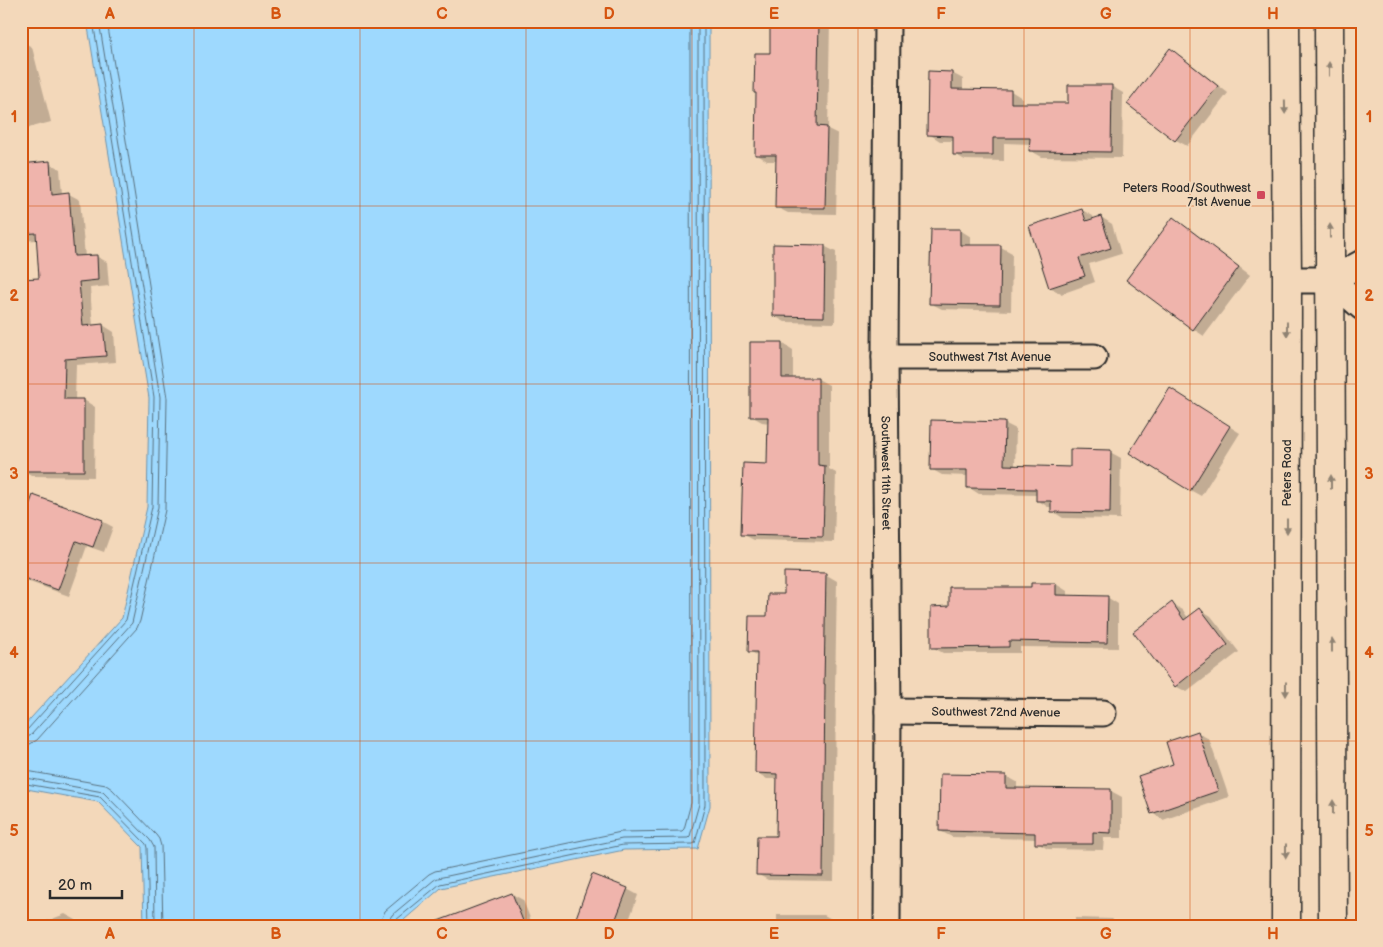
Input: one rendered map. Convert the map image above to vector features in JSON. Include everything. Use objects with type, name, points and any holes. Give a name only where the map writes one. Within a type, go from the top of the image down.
[{"type":"main road","name":"Peters Road","points":[[1284,21],[1287,280],[1286,926]]},
{"type":"main road","points":[[1329,21],[1333,926]]},
{"type":"street","name":"Southwest 11th Street","points":[[886,21],[887,926]]},
{"type":"street","points":[[1287,280],[1331,280],[1362,263]]},
{"type":"street","points":[[1331,280],[1362,307]]},
{"type":"street","name":"Southwest 71st Avenue","points":[[885,357],[1094,357]]},
{"type":"street","name":"Southwest 72nd Avenue","points":[[888,711],[1103,713]]},
{"type":"water","points":[[87,21],[709,21],[710,806],[698,849],[624,850],[441,888],[397,926],[144,926],[142,847],[98,802],[21,788],[21,729],[122,618],[147,507],[149,398]]},
{"type":"building","points":[[770,21],[819,21],[817,126],[827,127],[825,208],[775,208],[776,155],[755,155],[755,53],[770,53]]},
{"type":"building","points":[[1170,48],[1218,86],[1175,141],[1127,104]]},
{"type":"building","points":[[928,71],[952,72],[952,89],[1011,90],[1011,103],[1068,103],[1068,85],[1112,85],[1111,152],[1029,151],[1030,138],[993,138],[993,155],[953,155],[953,136],[927,135]]},
{"type":"building","points":[[50,161],[52,194],[69,192],[74,256],[97,255],[98,280],[79,282],[83,326],[103,324],[106,356],[65,359],[64,399],[84,399],[84,471],[21,471],[21,325],[24,325],[21,279],[39,278],[36,233],[21,234],[21,164]]},
{"type":"building","points":[[1082,209],[1086,221],[1101,216],[1111,248],[1079,258],[1085,276],[1049,288],[1029,226]]},
{"type":"building","points":[[1173,217],[1239,267],[1193,330],[1126,280]]},
{"type":"building","points":[[931,229],[960,229],[960,245],[1001,245],[1000,305],[929,304]]},
{"type":"building","points":[[773,244],[825,245],[824,317],[773,316]]},
{"type":"building","points":[[750,342],[782,342],[782,378],[818,378],[818,465],[825,466],[823,537],[741,535],[743,463],[767,464],[768,417],[750,417]]},
{"type":"building","points":[[1170,388],[1230,426],[1190,491],[1129,453]]},
{"type":"building","points":[[931,420],[1005,422],[1004,465],[1070,467],[1070,449],[1111,450],[1110,513],[1051,512],[1051,501],[1036,501],[1036,489],[967,488],[967,470],[930,470]]},
{"type":"building","points":[[33,495],[103,520],[93,547],[76,541],[58,590],[21,577],[21,527]]},
{"type":"building","points":[[784,572],[826,573],[823,876],[756,875],[757,836],[776,836],[777,774],[755,773],[757,652],[748,652],[749,616],[767,616],[768,594],[784,594]]},
{"type":"building","points":[[1031,583],[1056,583],[1056,595],[1108,596],[1107,643],[1009,641],[1009,647],[931,648],[931,607],[949,606],[949,587],[1031,587]]},
{"type":"building","points":[[1172,602],[1184,620],[1200,608],[1228,645],[1175,687],[1133,632]]},
{"type":"building","points":[[1198,731],[1218,791],[1151,814],[1138,776],[1173,764],[1166,742]]},
{"type":"building","points":[[940,774],[1006,775],[1006,788],[1111,789],[1111,833],[1093,832],[1093,844],[1035,844],[1035,833],[939,831]]},
{"type":"building","points":[[592,874],[628,888],[613,926],[573,926]]},
{"type":"building","points":[[512,893],[525,926],[430,926],[430,924]]},
{"type":"place","name":"Peters Road/Southwest 71st Avenue","points":[[1261,195]]}]
